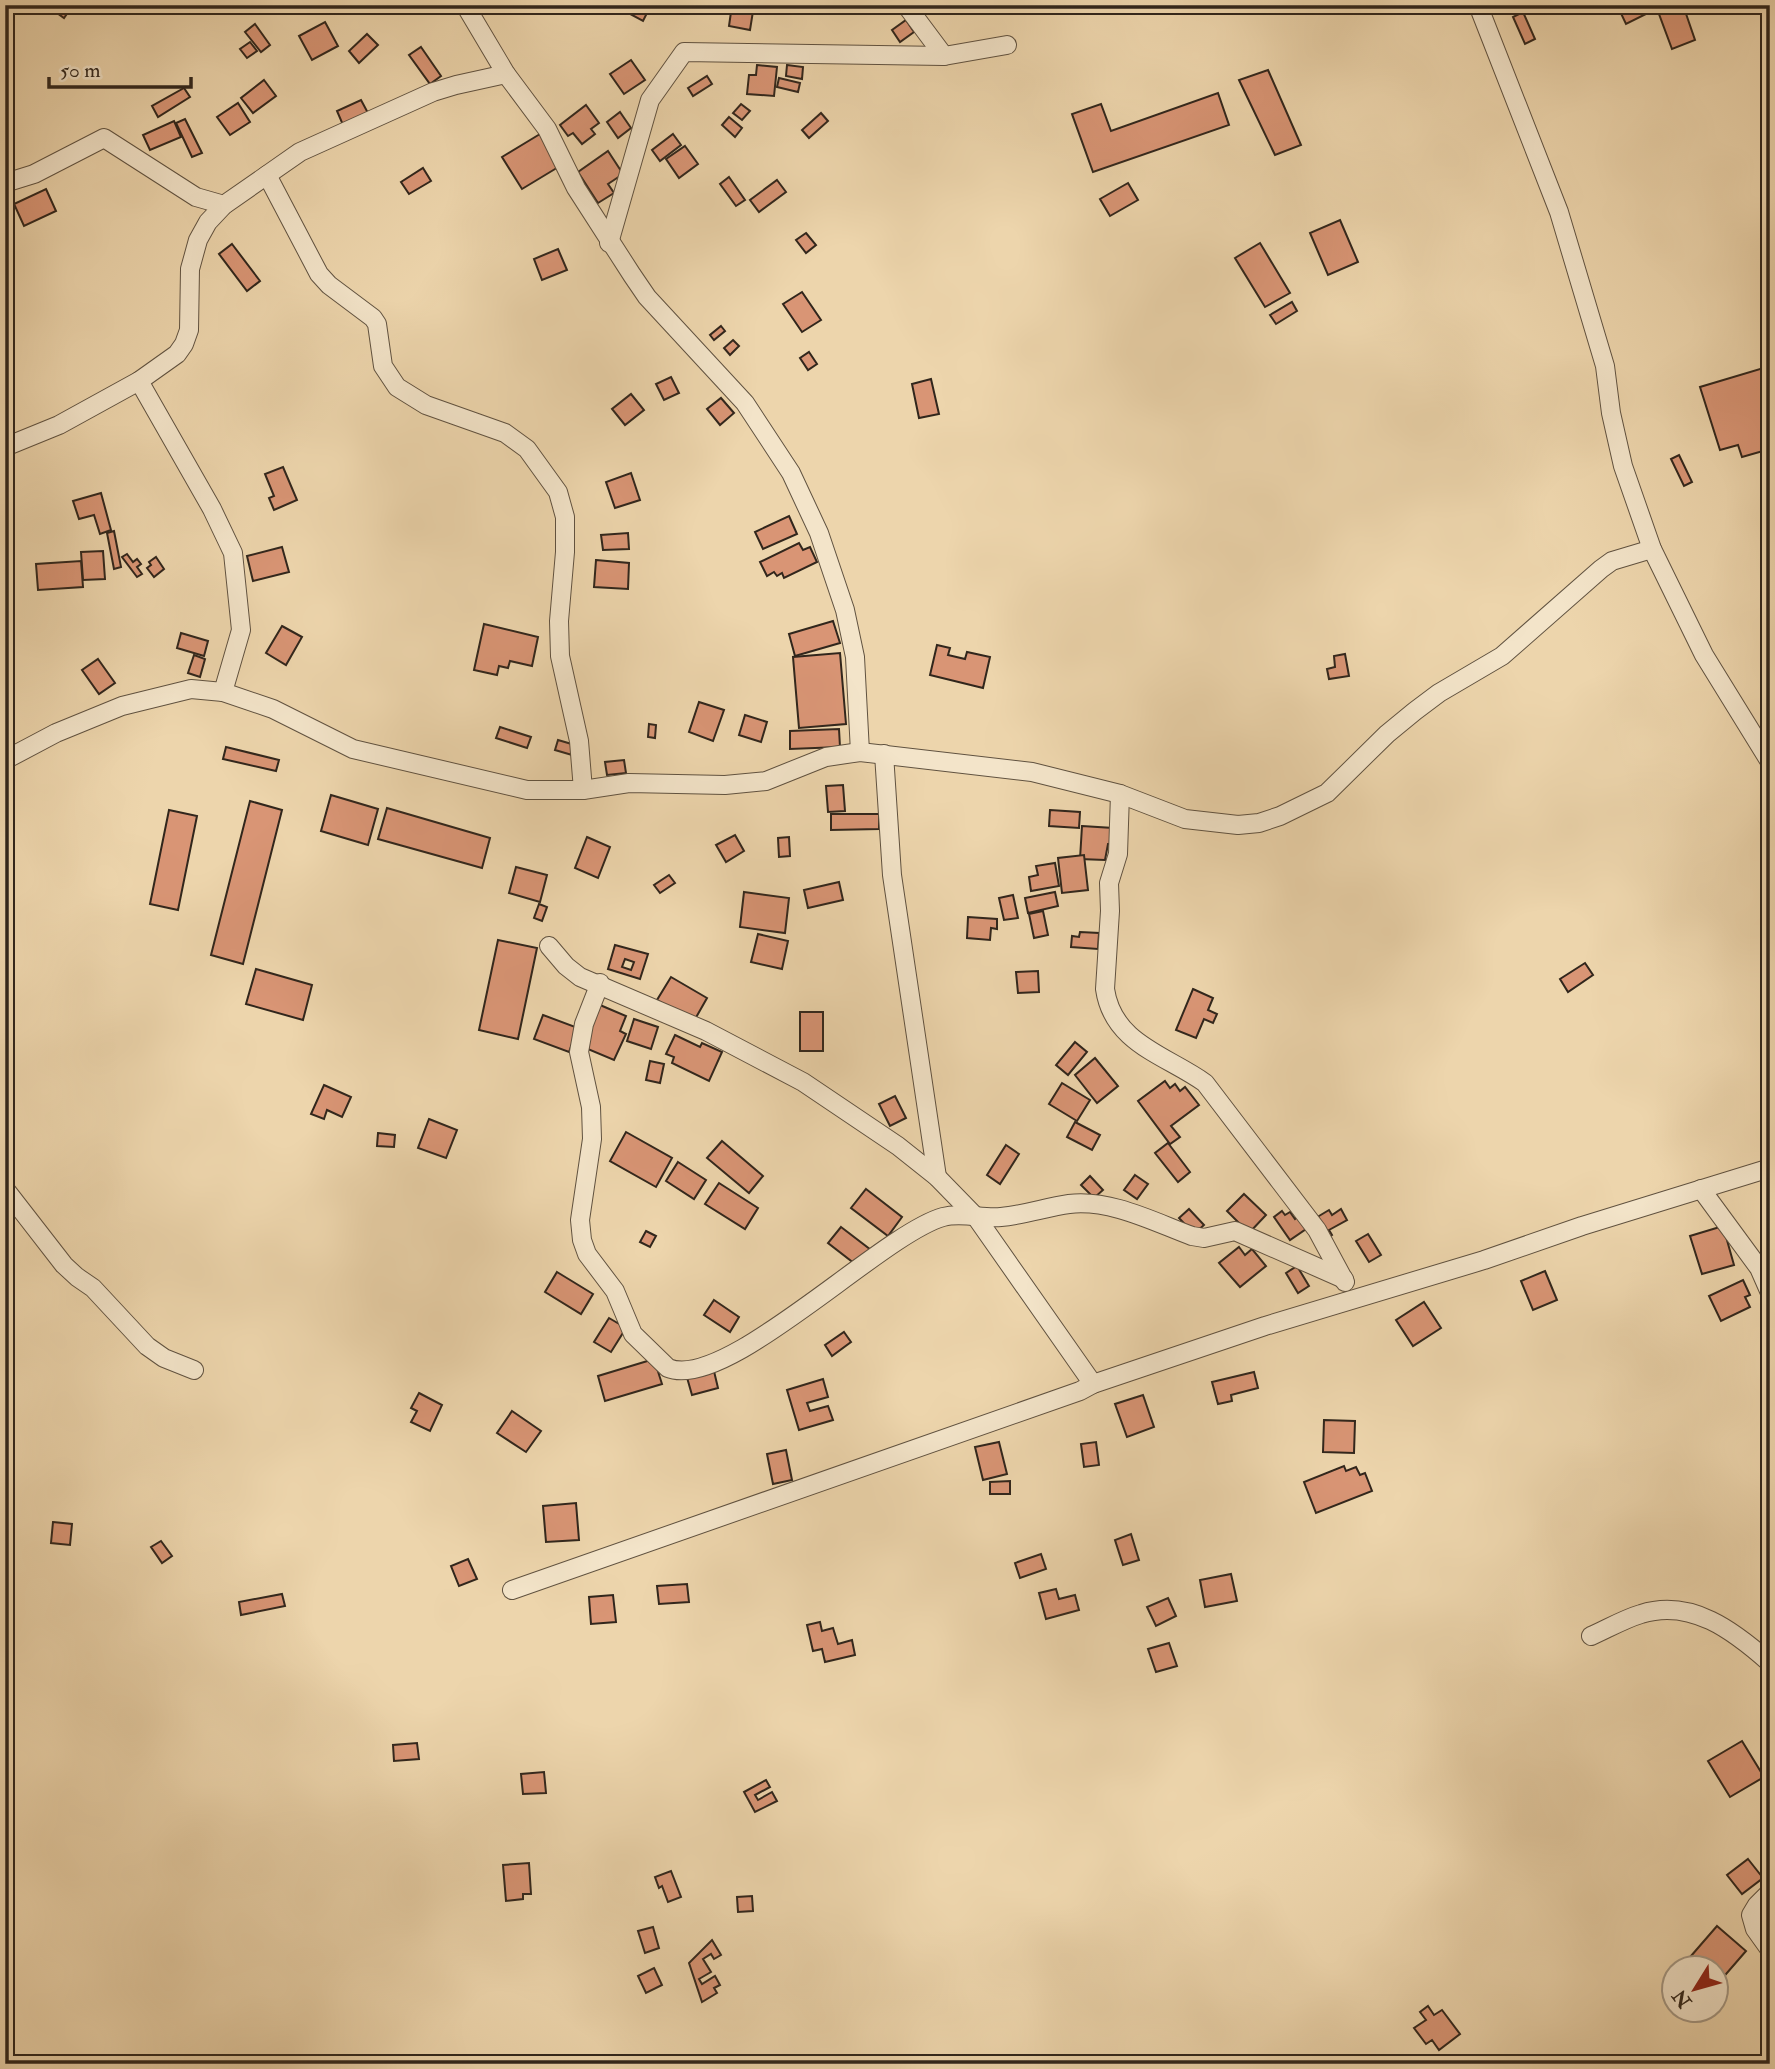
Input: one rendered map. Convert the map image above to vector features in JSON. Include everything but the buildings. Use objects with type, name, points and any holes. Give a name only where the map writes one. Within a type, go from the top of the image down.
[{"type":"street","points":[[465,5],[506,74],[547,129],[576,188],[609,243],[647,297],[745,403],[780,455],[801,493],[819,533],[845,610],[854,648],[860,752]]},
{"type":"street","points":[[906,5],[944,56]]},
{"type":"street","points":[[1478,5],[1559,212],[1605,366],[1611,413],[1623,466],[1652,549],[1703,655],[1770,762]]},
{"type":"street","points":[[609,243],[650,100],[684,52],[944,56],[1007,45]]},
{"type":"street","points":[[5,447],[59,425],[139,381],[177,354],[189,330],[190,269],[198,240],[208,222],[224,205],[300,152],[433,92],[506,74]]},
{"type":"street","points":[[5,183],[33,174],[104,138],[196,197],[224,205]]},
{"type":"street","points":[[267,174],[319,274],[329,285],[373,318],[378,330],[383,366],[397,387],[426,405],[505,433],[527,449],[558,492],[565,517],[559,621],[560,656],[579,741],[583,790]]},
{"type":"street","points":[[139,381],[199,485],[233,553],[241,630],[223,692]]},
{"type":"street","points":[[5,760],[56,733],[122,706],[191,689],[223,692],[273,709],[353,749],[527,790],[583,790],[629,783],[725,785],[766,781],[826,757],[860,752],[1032,772],[1120,794],[1185,819],[1238,825],[1259,823],[1306,805],[1327,793],[1387,734],[1423,705],[1502,656],[1601,569],[1612,561],[1652,549]]},
{"type":"street","points":[[884,754],[892,875],[937,1177]]},
{"type":"street","points":[[1120,794],[1118,854],[1109,883],[1105,989],[1110,1010],[1124,1032],[1205,1083],[1317,1230],[1354,1297]]},
{"type":"street","points":[[549,946],[573,973],[706,1031],[803,1082],[898,1146],[937,1177],[976,1217],[1093,1384]]},
{"type":"street","points":[[600,983],[584,1024],[579,1052],[592,1107],[592,1139],[580,1220],[582,1240],[592,1261],[615,1291],[634,1334],[668,1368],[684,1371],[725,1359],[918,1227],[945,1216],[1001,1217],[1071,1204],[1097,1204],[1192,1236],[1204,1238],[1235,1231],[1344,1279]]},
{"type":"street","points":[[512,1590],[1080,1391],[1093,1384],[1354,1297],[1484,1260],[1770,1168]]},
{"type":"street","points":[[5,1189],[64,1265],[77,1278],[93,1288],[147,1346],[164,1358],[194,1370]]},
{"type":"street","points":[[1701,1189],[1759,1268],[1770,1293]]},
{"type":"street","points":[[1591,1636],[1638,1614],[1676,1609],[1698,1614],[1719,1625],[1770,1663]]},
{"type":"street","points":[[1770,1892],[1751,1915],[1755,1929],[1770,1950]]}]
